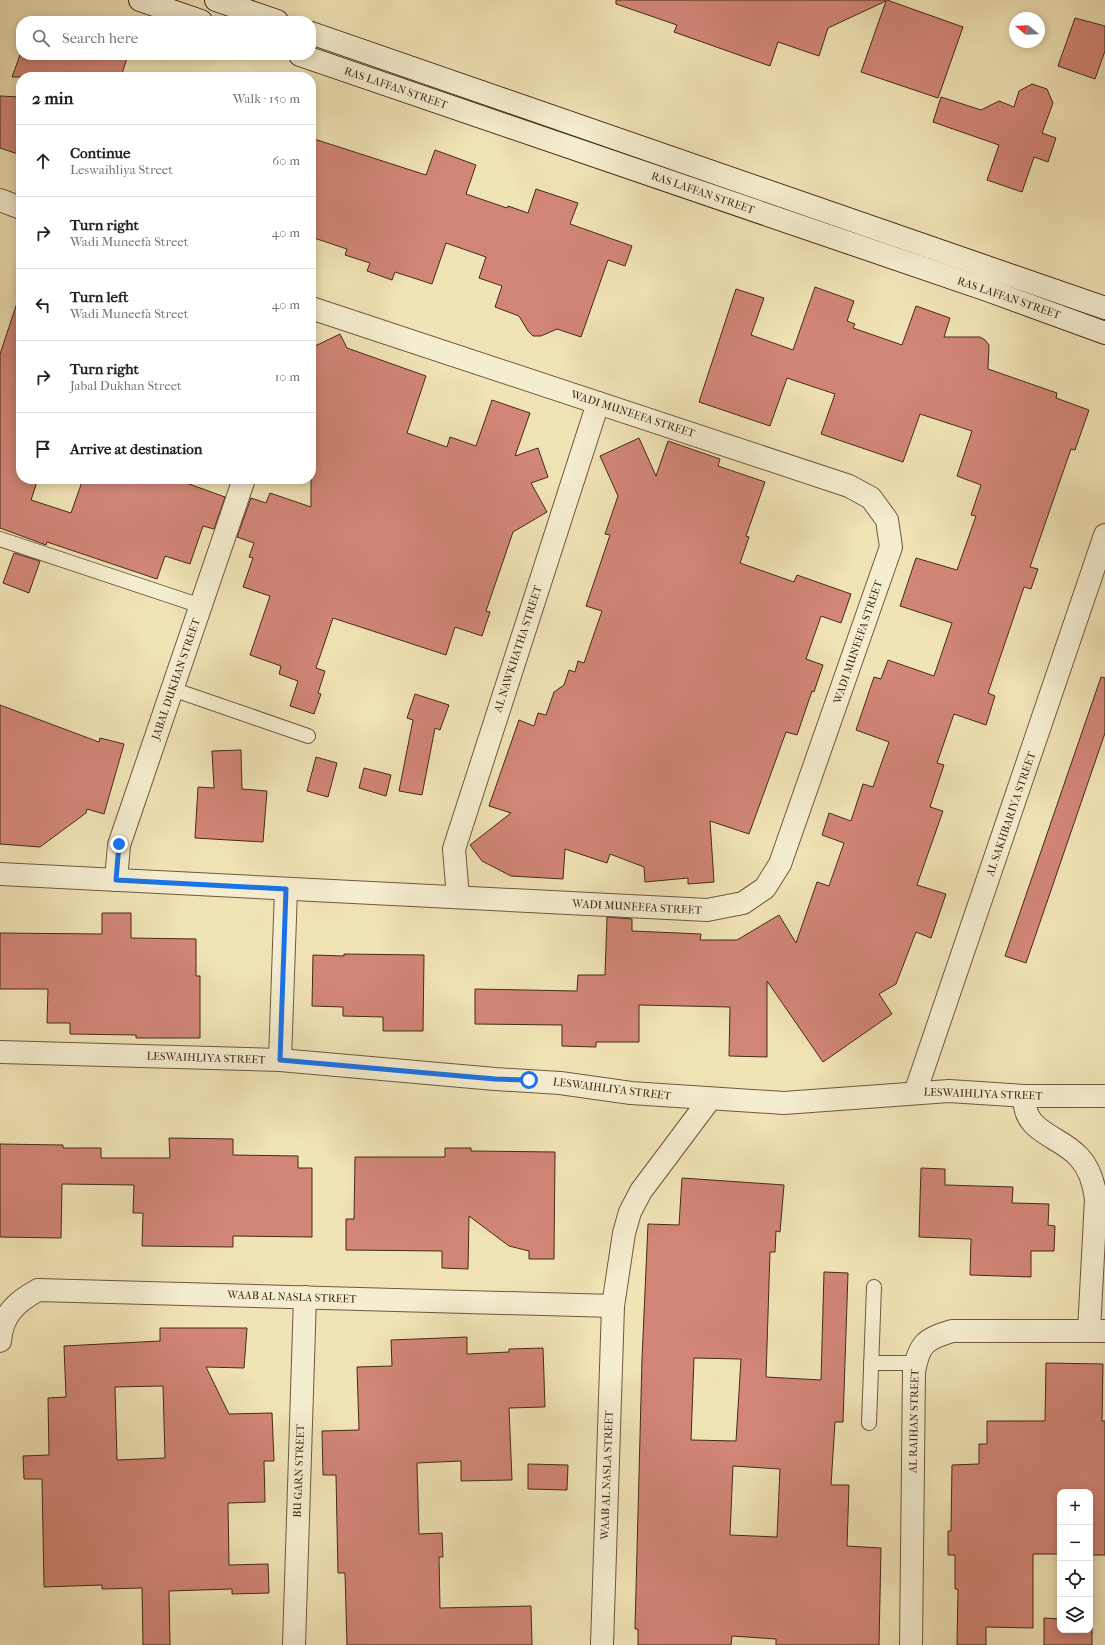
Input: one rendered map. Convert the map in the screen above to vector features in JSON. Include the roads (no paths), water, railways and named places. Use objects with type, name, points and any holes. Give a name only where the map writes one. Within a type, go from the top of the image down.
[{"type":"street","points":[[140,0],[186,16]]},
{"type":"street","points":[[216,0],[262,16]]},
{"type":"street","name":"RAS LAFFAN STREET","points":[[316,35],[1105,308]]},
{"type":"street","name":"RAS LAFFAN STREET","points":[[315,60],[990,291],[1105,332]]},
{"type":"street","name":"WADI MUNEEFA STREET","points":[[0,874],[707,910],[743,903],[765,888],[780,864],[891,548],[887,520],[871,498],[849,486],[316,310]]},
{"type":"street","name":"AL NAWKHATHA STREET","points":[[458,897],[454,849],[598,403]]},
{"type":"street","name":"JABAL DUKHAN STREET","points":[[116,880],[119,844],[242,484]]},
{"type":"street","name":"AL SAKHBARIYA STREET","points":[[915,1093],[1105,535]]},
{"type":"street","points":[[280,1060],[286,889]]},
{"type":"street","name":"LESWAIHLIYA STREET","points":[[0,1052],[280,1060],[495,1079],[560,1083],[631,1093],[784,1103],[950,1091],[1026,1096],[1105,1096]]},
{"type":"street","name":"AL RAIHAN STREET","points":[[911,1645],[914,1372],[918,1352],[932,1338],[952,1331],[1097,1331],[1096,1199],[1094,1187],[1086,1165],[1078,1156],[1070,1148],[1035,1126],[1028,1118],[1024,1107],[1026,1096]]},
{"type":"street","name":"WAAB AL NASLA STREET","points":[[602,1645],[613,1306],[624,1233],[630,1212],[641,1191],[710,1099]]},
{"type":"street","name":"WAAB AL NASLA STREET","points":[[0,1341],[5,1318],[21,1300],[38,1290],[613,1306]]},
{"type":"street","name":"BU GARN STREET","points":[[294,1645],[305,1297]]},
{"type":"lane","points":[[0,539],[201,606]]},
{"type":"lane","points":[[172,689],[308,736]]},
{"type":"lane","points":[[869,1423],[874,1287]]},
{"type":"lane","points":[[871,1364],[916,1363]]}]
